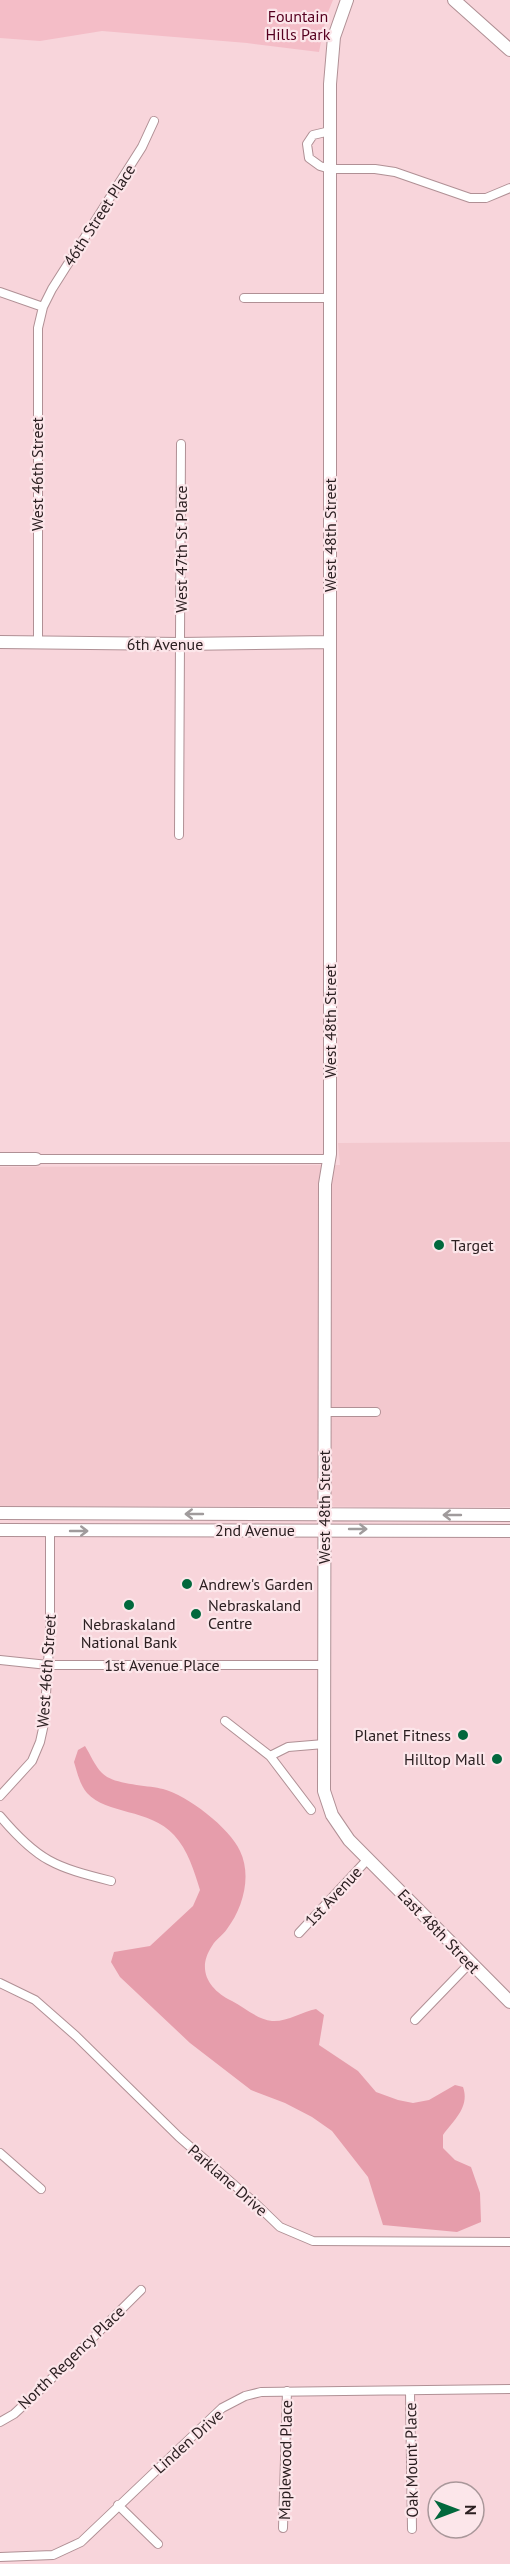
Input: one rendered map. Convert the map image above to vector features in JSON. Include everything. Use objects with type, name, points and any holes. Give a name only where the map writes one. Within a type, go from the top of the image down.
[{"type":"street","name":"West 48th Street","points":[[347,0],[334,37],[330,62],[330,1159],[325,1184],[324,1791],[332,1815],[349,1840],[367,1860]]},
{"type":"street","points":[[454,0],[510,50]]},
{"type":"street","name":"46th Street Place","points":[[43,307],[52,289],[142,147],[154,121]]},
{"type":"street","points":[[330,131],[313,135],[309,139],[307,151],[313,162],[330,169],[386,170],[470,198],[486,198],[510,188]]},
{"type":"street","points":[[0,292],[43,307]]},
{"type":"street","points":[[244,298],[331,298]]},
{"type":"street","name":"West 46th Street","points":[[38,642],[37,347],[43,307]]},
{"type":"street","name":"West 47th St Place","points":[[179,835],[181,444]]},
{"type":"street","name":"6th Avenue","points":[[0,642],[180,644],[330,642]]},
{"type":"street","points":[[0,1159],[330,1159]]},
{"type":"street","points":[[325,1412],[376,1412]]},
{"type":"street","name":"2nd Avenue","points":[[0,1513],[510,1515]]},
{"type":"street","name":"2nd Avenue","points":[[0,1530],[50,1532],[324,1529],[510,1531]]},
{"type":"street","name":"West 46th Street","points":[[0,1796],[32,1761],[44,1724],[48,1665],[50,1532]]},
{"type":"street","name":"1st Avenue Place","points":[[0,1660],[48,1665],[324,1665]]},
{"type":"street","points":[[225,1721],[270,1756],[311,1810]]},
{"type":"street","points":[[270,1756],[288,1747],[324,1744]]},
{"type":"street","points":[[0,1816],[18,1838],[40,1857],[68,1870],[111,1881]]},
{"type":"street","name":"1st Avenue","points":[[299,1933],[367,1860]]},
{"type":"street","name":"East 48th Street","points":[[367,1860],[405,1895],[510,2002]]},
{"type":"street","points":[[415,2020],[470,1963]]},
{"type":"street","name":"Parklane Drive","points":[[0,1983],[35,2000],[76,2036],[179,2137],[280,2227],[313,2241],[510,2242]]},
{"type":"street","points":[[0,2153],[41,2188]]},
{"type":"street","name":"North Regency Place","points":[[0,2422],[14,2414],[41,2389],[141,2290]]},
{"type":"street","name":"Linden Drive","points":[[0,2557],[53,2554],[81,2542],[117,2505],[222,2408],[245,2396],[261,2392],[287,2391],[510,2389]]},
{"type":"street","name":"Maplewood Place","points":[[283,2528],[287,2391]]},
{"type":"street","name":"Oak Mount Place","points":[[410,2391],[412,2529]]},
{"type":"street","points":[[117,2505],[158,2544]]},
{"type":"shaded area","points":[[510,1142],[510,1507],[0,1506],[0,1167],[340,1165],[338,1143]]},
{"type":"shaded area","points":[[85,1746],[97,1767],[107,1777],[163,1789],[184,1798],[218,1823],[240,1851],[245,1871],[241,1902],[233,1921],[215,1941],[205,1963],[207,1978],[217,1991],[251,2013],[272,2021],[283,2020],[316,2009],[324,2015],[319,2045],[358,2071],[376,2092],[413,2103],[429,2100],[455,2085],[463,2087],[465,2094],[463,2107],[443,2135],[443,2148],[455,2160],[471,2167],[480,2193],[481,2222],[457,2232],[383,2225],[368,2177],[332,2131],[285,2103],[251,2090],[190,2043],[120,1977],[111,1962],[114,1952],[150,1946],[193,1906],[200,1890],[187,1854],[179,1841],[164,1826],[153,1820],[106,1805],[87,1793],[74,1762],[78,1750]]},
{"type":"green space","name":"Fountain Hills Park","points":[[0,0],[333,0],[326,17],[319,52],[247,43],[102,31],[40,41],[0,38]]},
{"type":"place","name":"Target","points":[[439,1245]]},
{"type":"place","name":"Andrew's Garden","points":[[187,1584]]},
{"type":"place","name":"Nebraskaland National Bank","points":[[129,1605]]},
{"type":"place","name":"Nebraskaland Centre","points":[[196,1614]]},
{"type":"place","name":"Planet Fitness","points":[[463,1735]]},
{"type":"place","name":"Hilltop Mall","points":[[497,1759]]}]
